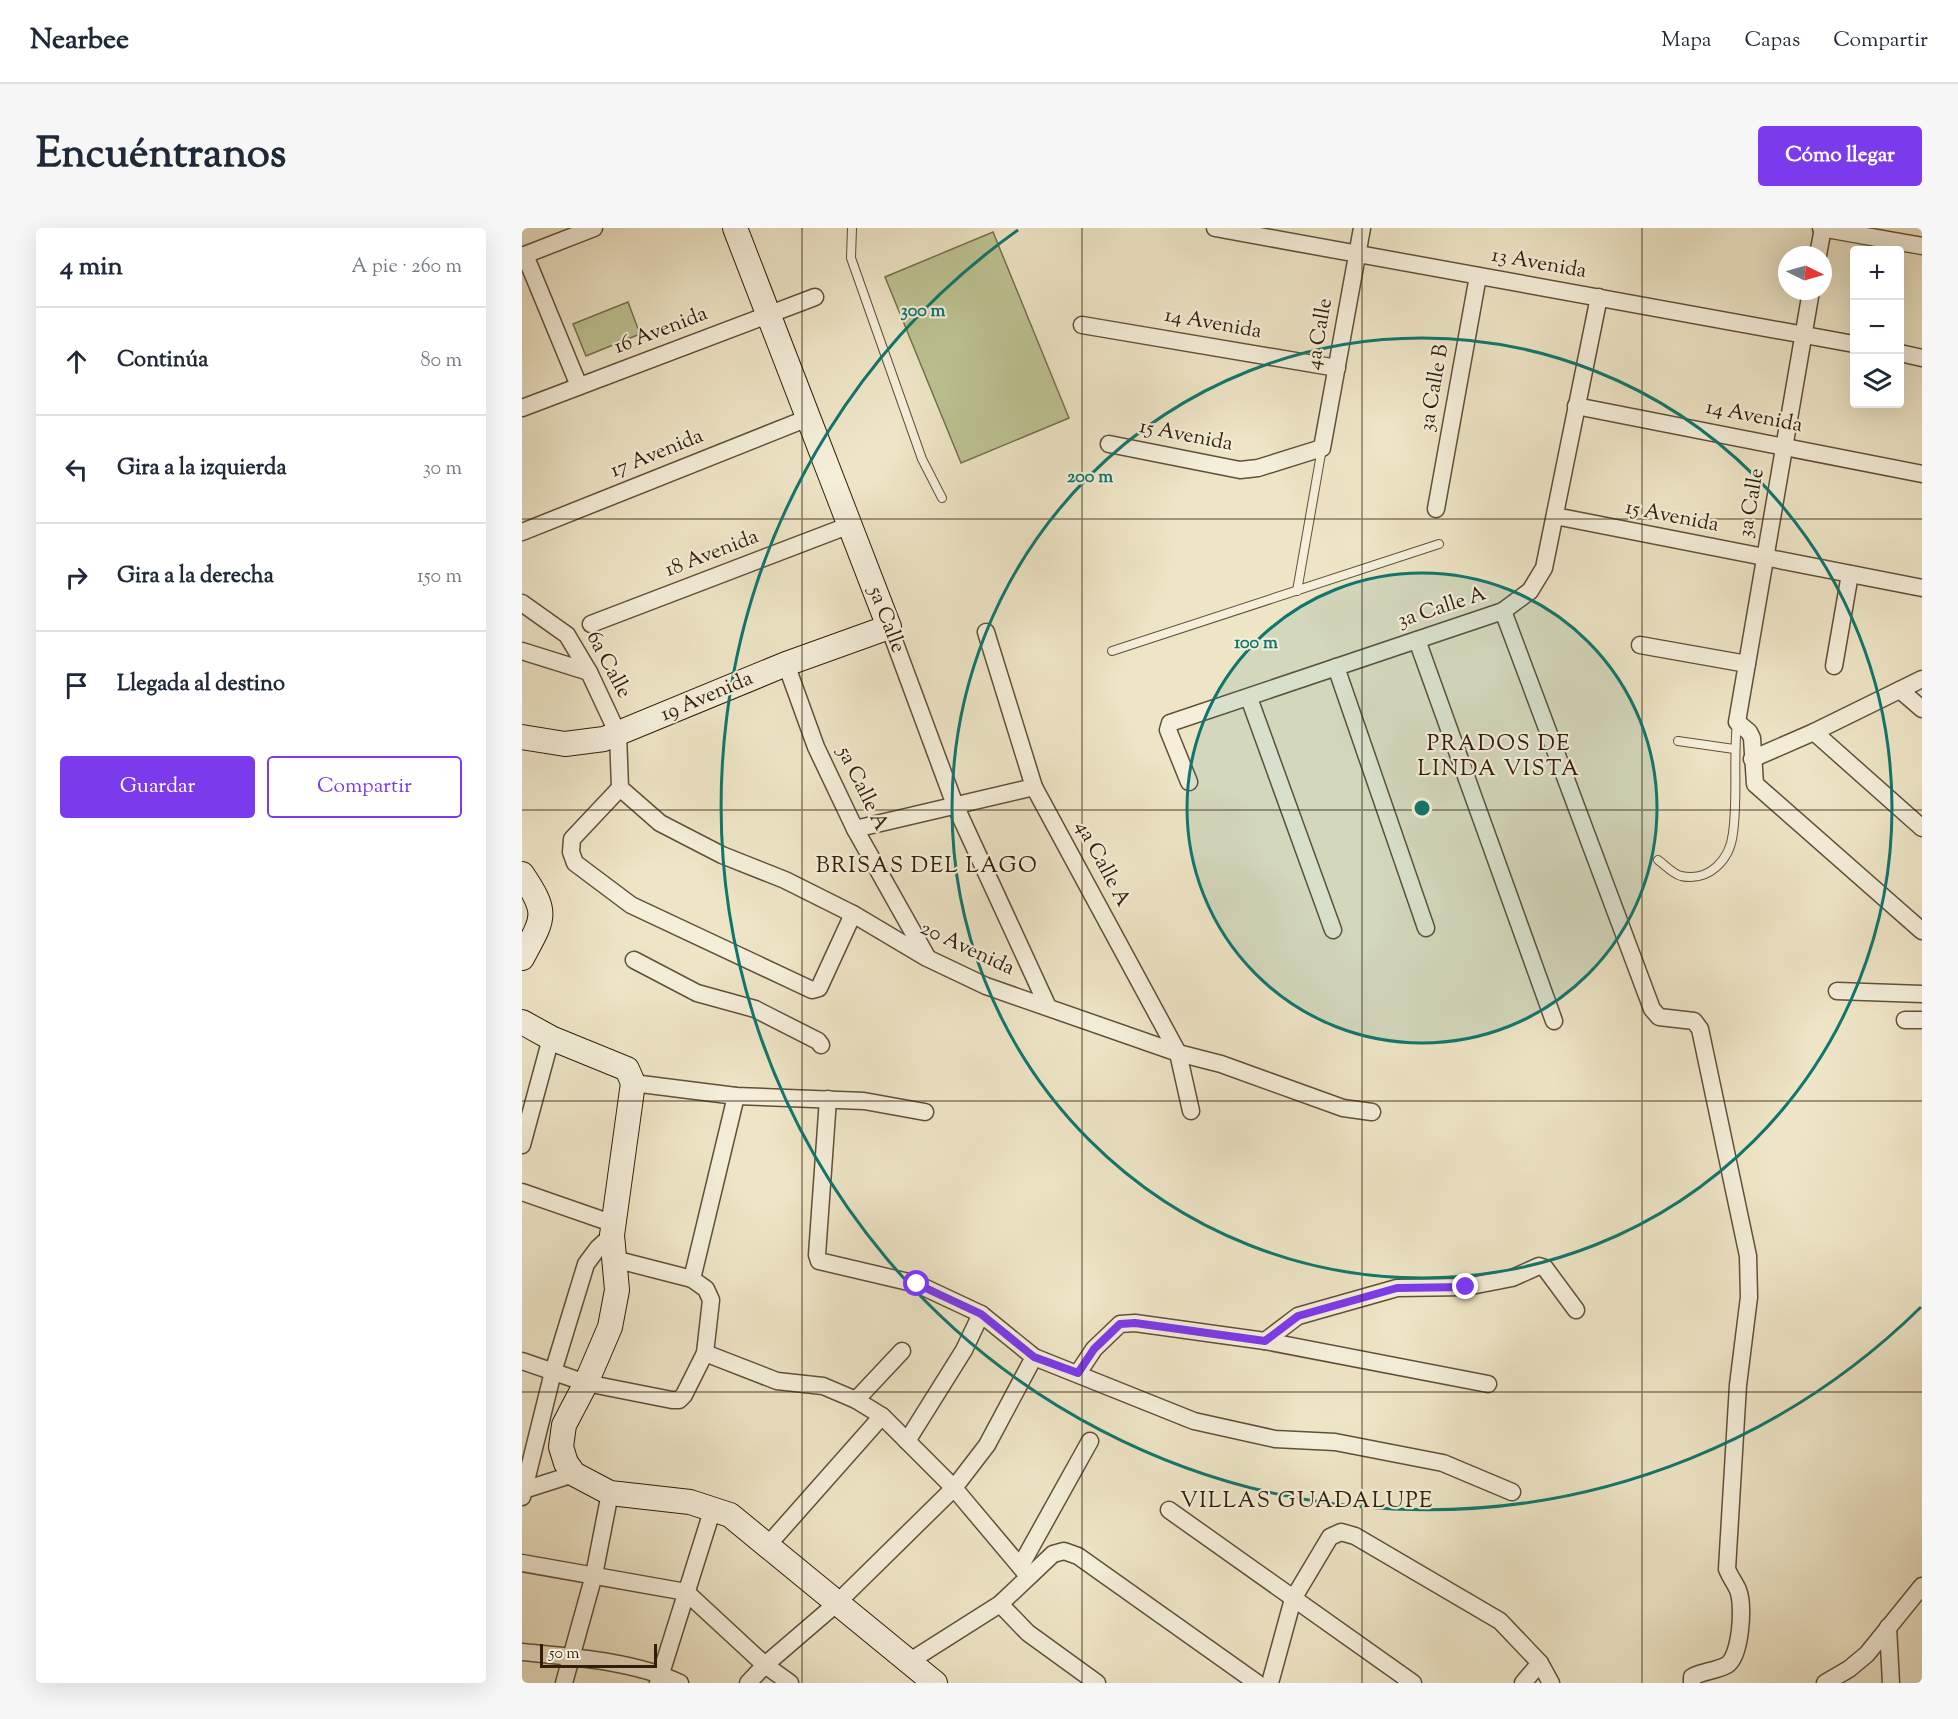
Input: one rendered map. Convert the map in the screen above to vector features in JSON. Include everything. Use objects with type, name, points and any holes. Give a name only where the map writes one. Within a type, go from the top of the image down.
[{"type":"street","name":"5a Calle","points":[[735,228],[955,805],[1048,1007]]},
{"type":"street","name":"13 Avenida","points":[[1215,228],[1850,343]]},
{"type":"street","name":"4a Calle","points":[[1322,448],[1362,228]]},
{"type":"street","points":[[1819,246],[1822,228],[1922,246]]},
{"type":"street","points":[[579,386],[524,255],[582,229]]},
{"type":"street","name":"3a Calle B","points":[[1436,509],[1479,276]]},
{"type":"street","name":"16 Avenida","points":[[522,408],[815,297]]},
{"type":"street","name":"3a Calle A","points":[[1189,782],[1167,730],[1170,723],[1503,611],[1530,591],[1544,568],[1599,297]]},
{"type":"street","name":"3a Calle","points":[[1737,722],[1809,300]]},
{"type":"street","name":"14 Avenida","points":[[1082,325],[1337,368]]},
{"type":"street","points":[[1904,354],[1922,358]]},
{"type":"street","name":"14 Avenida","points":[[1576,406],[1922,474]]},
{"type":"street","name":"17 Avenida","points":[[522,532],[808,418]]},
{"type":"street","name":"15 Avenida","points":[[1109,444],[1240,470],[1258,468],[1322,448]]},
{"type":"street","name":"15 Avenida","points":[[1555,516],[1922,588]]},
{"type":"street","name":"18 Avenida","points":[[591,624],[850,525]]},
{"type":"street","points":[[1834,666],[1850,574]]},
{"type":"street","name":"6a Calle","points":[[522,603],[567,635],[589,672],[618,734]]},
{"type":"street","points":[[1503,611],[1652,1009],[1659,1017],[1694,1021],[1700,1029],[1748,1256],[1749,1297],[1738,1385],[1727,1569],[1738,1590],[1741,1605],[1738,1646],[1734,1659],[1726,1666],[1701,1672],[1692,1677],[1692,1683]]},
{"type":"street","name":"19 Avenida","points":[[522,737],[578,744],[618,734],[786,664],[889,627]]},
{"type":"street","name":"4a Calle A","points":[[986,632],[1034,787],[1178,1053],[1191,1111]]},
{"type":"street","points":[[1417,640],[1554,1022]]},
{"type":"street","points":[[1640,645],[1747,664]]},
{"type":"street","points":[[522,651],[589,672]]},
{"type":"street","name":"5a Calle A","points":[[786,664],[816,747],[855,829],[927,958]]},
{"type":"street","points":[[1336,667],[1426,928]]},
{"type":"street","points":[[1752,759],[1814,732],[1922,679]]},
{"type":"street","points":[[1900,690],[1922,709]]},
{"type":"street","points":[[1249,698],[1333,930]]},
{"type":"street","points":[[1737,722],[1749,732],[1752,738],[1755,784],[1922,931]]},
{"type":"street","points":[[1814,732],[1922,828]]},
{"type":"street","points":[[618,734],[620,788],[572,839],[571,852],[575,863],[631,905],[812,990],[819,988],[853,914]]},
{"type":"street","points":[[855,829],[1034,787]]},
{"type":"street","name":"20 Avenida","points":[[620,788],[660,823],[722,855],[785,880],[853,914],[927,958],[986,986],[1178,1053],[1221,1064],[1343,1108],[1372,1112]]},
{"type":"street","points":[[522,874],[540,902],[541,916],[522,958]]},
{"type":"street","points":[[634,960],[696,993],[755,1009],[818,1041],[821,1045]]},
{"type":"street","points":[[1837,991],[1922,994]]},
{"type":"street","points":[[522,1022],[551,1038],[627,1069],[633,1083],[613,1230],[617,1290],[610,1327],[586,1383],[564,1425],[561,1447],[566,1463],[574,1474],[610,1493],[690,1502],[730,1515],[836,1605],[935,1683]]},
{"type":"street","points":[[522,1145],[551,1038]]},
{"type":"street","points":[[633,1083],[736,1096],[864,1101],[926,1112]]},
{"type":"street","points":[[692,1279],[736,1096]]},
{"type":"street","points":[[828,1099],[817,1255],[819,1261],[917,1284],[981,1314],[1034,1357],[1194,1421],[1275,1439],[1335,1442],[1443,1462],[1512,1492]]},
{"type":"street","points":[[522,1192],[613,1230]]},
{"type":"street","points":[[523,1493],[553,1372],[586,1264],[613,1230]]},
{"type":"street","points":[[522,1361],[586,1383],[679,1400],[705,1353],[711,1299],[706,1289],[692,1279],[614,1259]]},
{"type":"street","points":[[1265,1341],[1298,1316],[1397,1288],[1466,1287],[1512,1278],[1539,1266],[1545,1268],[1576,1310]]},
{"type":"street","points":[[907,1441],[964,1350],[981,1314]]},
{"type":"street","points":[[1078,1373],[1094,1349],[1120,1324],[1135,1323],[1265,1341],[1488,1384]]},
{"type":"street","points":[[856,1400],[902,1351]]},
{"type":"street","points":[[705,1353],[777,1381],[823,1386],[856,1400],[882,1416],[954,1488],[1024,1571]]},
{"type":"street","points":[[748,1683],[765,1665],[836,1605],[954,1488],[987,1445],[1034,1357]]},
{"type":"street","points":[[767,1546],[882,1416]]},
{"type":"street","points":[[907,1663],[1000,1604],[1024,1571],[1090,1441]]},
{"type":"street","points":[[523,1493],[574,1474]]},
{"type":"street","points":[[564,1683],[594,1575],[610,1493]]},
{"type":"street","points":[[660,1679],[713,1508]]},
{"type":"street","points":[[1169,1510],[1413,1683]]},
{"type":"street","points":[[1270,1683],[1293,1599],[1330,1536],[1341,1532],[1500,1621],[1540,1664],[1551,1683]]},
{"type":"street","points":[[1024,1571],[1053,1554],[1064,1551],[1078,1556],[1257,1683]]},
{"type":"street","points":[[522,1563],[686,1592],[765,1665],[790,1683]]},
{"type":"street","points":[[1825,1683],[1849,1669],[1867,1654],[1922,1586]]},
{"type":"street","points":[[1000,1604],[1028,1633],[1097,1683]]},
{"type":"street","points":[[1888,1626],[1891,1683]]},
{"type":"street","points":[[522,1652],[573,1657],[680,1683]]},
{"type":"street","points":[[1523,1683],[1540,1664]]},
{"type":"lane","points":[[852,228],[851,258],[922,459],[942,498]]},
{"type":"lane","points":[[1297,591],[1322,448]]},
{"type":"lane","points":[[1112,651],[1439,544]]},
{"type":"lane","points":[[1658,860],[1680,876],[1706,875],[1723,863],[1734,835],[1734,749],[1737,722]]},
{"type":"lane","points":[[1678,741],[1734,749]]},
{"type":"green space","points":[[993,232],[1069,418],[961,463],[885,277]]},
{"type":"green space","points":[[628,302],[640,334],[586,356],[573,324]]},
{"type":"district","name":"PRADOS DE LINDA VISTA","points":[[1499,758]]},
{"type":"district","name":"BRISAS DEL LAGO","points":[[927,867]]},
{"type":"district","name":"VILLAS GUADALUPE","points":[[1307,1502]]},
{"type":"route","points":[[917,1284],[981,1314],[1034,1357],[1078,1373],[1094,1349],[1120,1324],[1135,1323],[1265,1341],[1298,1316],[1397,1288],[1466,1287]]}]
